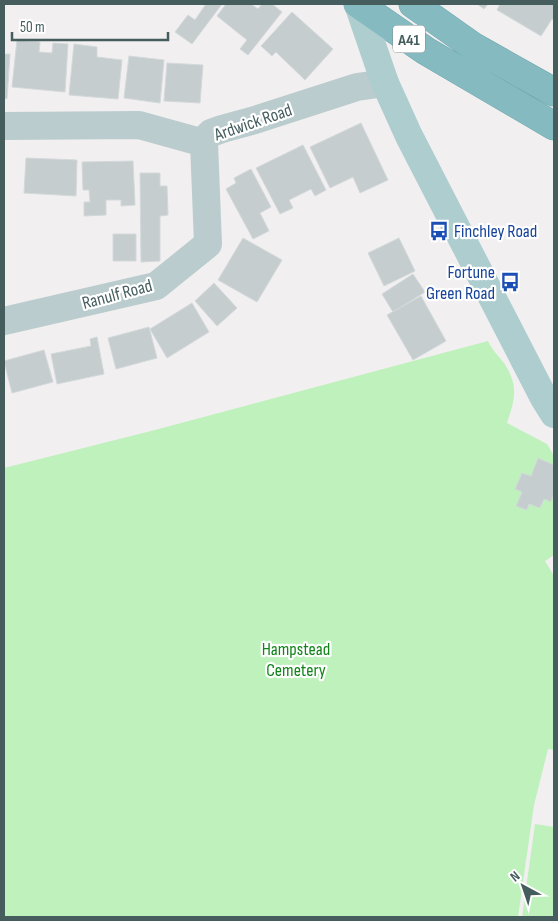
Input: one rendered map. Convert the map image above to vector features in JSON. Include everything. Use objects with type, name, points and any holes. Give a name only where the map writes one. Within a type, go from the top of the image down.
[{"type":"highway","name":"A41","points":[[358,4],[426,51],[554,126]]},
{"type":"highway","name":"A41","points":[[413,4],[474,47],[554,92]]},
{"type":"main road","points":[[358,4],[385,83],[415,148],[554,414]]},
{"type":"street","name":"Ardwick Road","points":[[4,126],[139,125],[204,143],[211,133],[222,129],[357,87],[385,83]]},
{"type":"street","name":"Ranulf Road","points":[[4,322],[156,286],[208,244],[204,143]]},
{"type":"green space","name":"Hampstead Cemetery","points":[[488,341],[509,371],[514,386],[514,400],[507,423],[547,444],[554,456],[554,555],[545,561],[554,576],[554,750],[548,749],[534,805],[518,917],[4,917],[4,468],[155,430]]},
{"type":"green space","points":[[535,824],[554,827],[554,917],[522,917]]},
{"type":"building","points":[[206,4],[222,4],[192,44],[175,32],[188,15],[195,20]]},
{"type":"building","points":[[226,4],[251,4],[258,9],[262,4],[272,4],[282,12],[248,55],[240,49],[247,40],[217,16]]},
{"type":"building","points":[[477,4],[488,4],[484,9]]},
{"type":"building","points":[[500,4],[554,4],[554,20],[552,19],[541,36],[497,10]]},
{"type":"building","points":[[292,12],[333,49],[305,80],[276,52],[272,56],[261,46]]},
{"type":"building","points":[[17,40],[40,42],[39,52],[52,53],[53,43],[68,44],[65,92],[12,87]]},
{"type":"building","points":[[74,44],[97,47],[97,57],[122,60],[118,99],[69,95]]},
{"type":"building","points":[[4,54],[10,54],[7,99],[4,98]]},
{"type":"building","points":[[129,56],[164,60],[160,103],[124,98]]},
{"type":"building","points":[[167,63],[203,65],[200,103],[164,101]]},
{"type":"building","points":[[361,123],[388,180],[360,193],[353,177],[330,188],[310,147]]},
{"type":"building","points":[[303,145],[326,190],[315,196],[311,189],[289,200],[293,208],[280,214],[256,168]]},
{"type":"building","points":[[26,158],[77,160],[76,196],[24,193]]},
{"type":"building","points":[[133,161],[135,205],[121,206],[121,200],[106,200],[106,215],[84,216],[84,202],[90,202],[89,190],[83,190],[82,162]]},
{"type":"building","points":[[251,169],[271,207],[260,213],[269,231],[253,239],[226,189],[236,183],[234,178]]},
{"type":"building","points":[[140,173],[160,173],[160,186],[167,186],[168,215],[160,216],[160,261],[141,262]]},
{"type":"building","points":[[113,234],[136,234],[136,261],[113,261]]},
{"type":"building","points":[[243,238],[282,260],[257,302],[218,280]]},
{"type":"building","points":[[399,238],[415,271],[384,286],[368,253]]},
{"type":"building","points":[[413,274],[425,292],[393,312],[382,294]]},
{"type":"building","points":[[214,283],[237,308],[217,326],[195,301]]},
{"type":"building","points":[[421,296],[446,341],[413,360],[387,315]]},
{"type":"building","points":[[192,303],[209,332],[167,358],[150,329]]},
{"type":"building","points":[[149,327],[157,358],[116,369],[108,338]]},
{"type":"building","points":[[97,337],[104,374],[57,384],[51,354],[91,346],[90,339]]},
{"type":"building","points":[[44,350],[53,382],[12,393],[4,361]]},
{"type":"building","points":[[538,458],[554,465],[554,494],[551,502],[544,499],[540,508],[529,504],[527,510],[516,506],[522,492],[515,489],[522,473],[531,476]]},
{"type":"place","name":"Finchley Road","points":[[439,231]]},
{"type":"place","name":"Fortune Green Road","points":[[510,282]]}]
